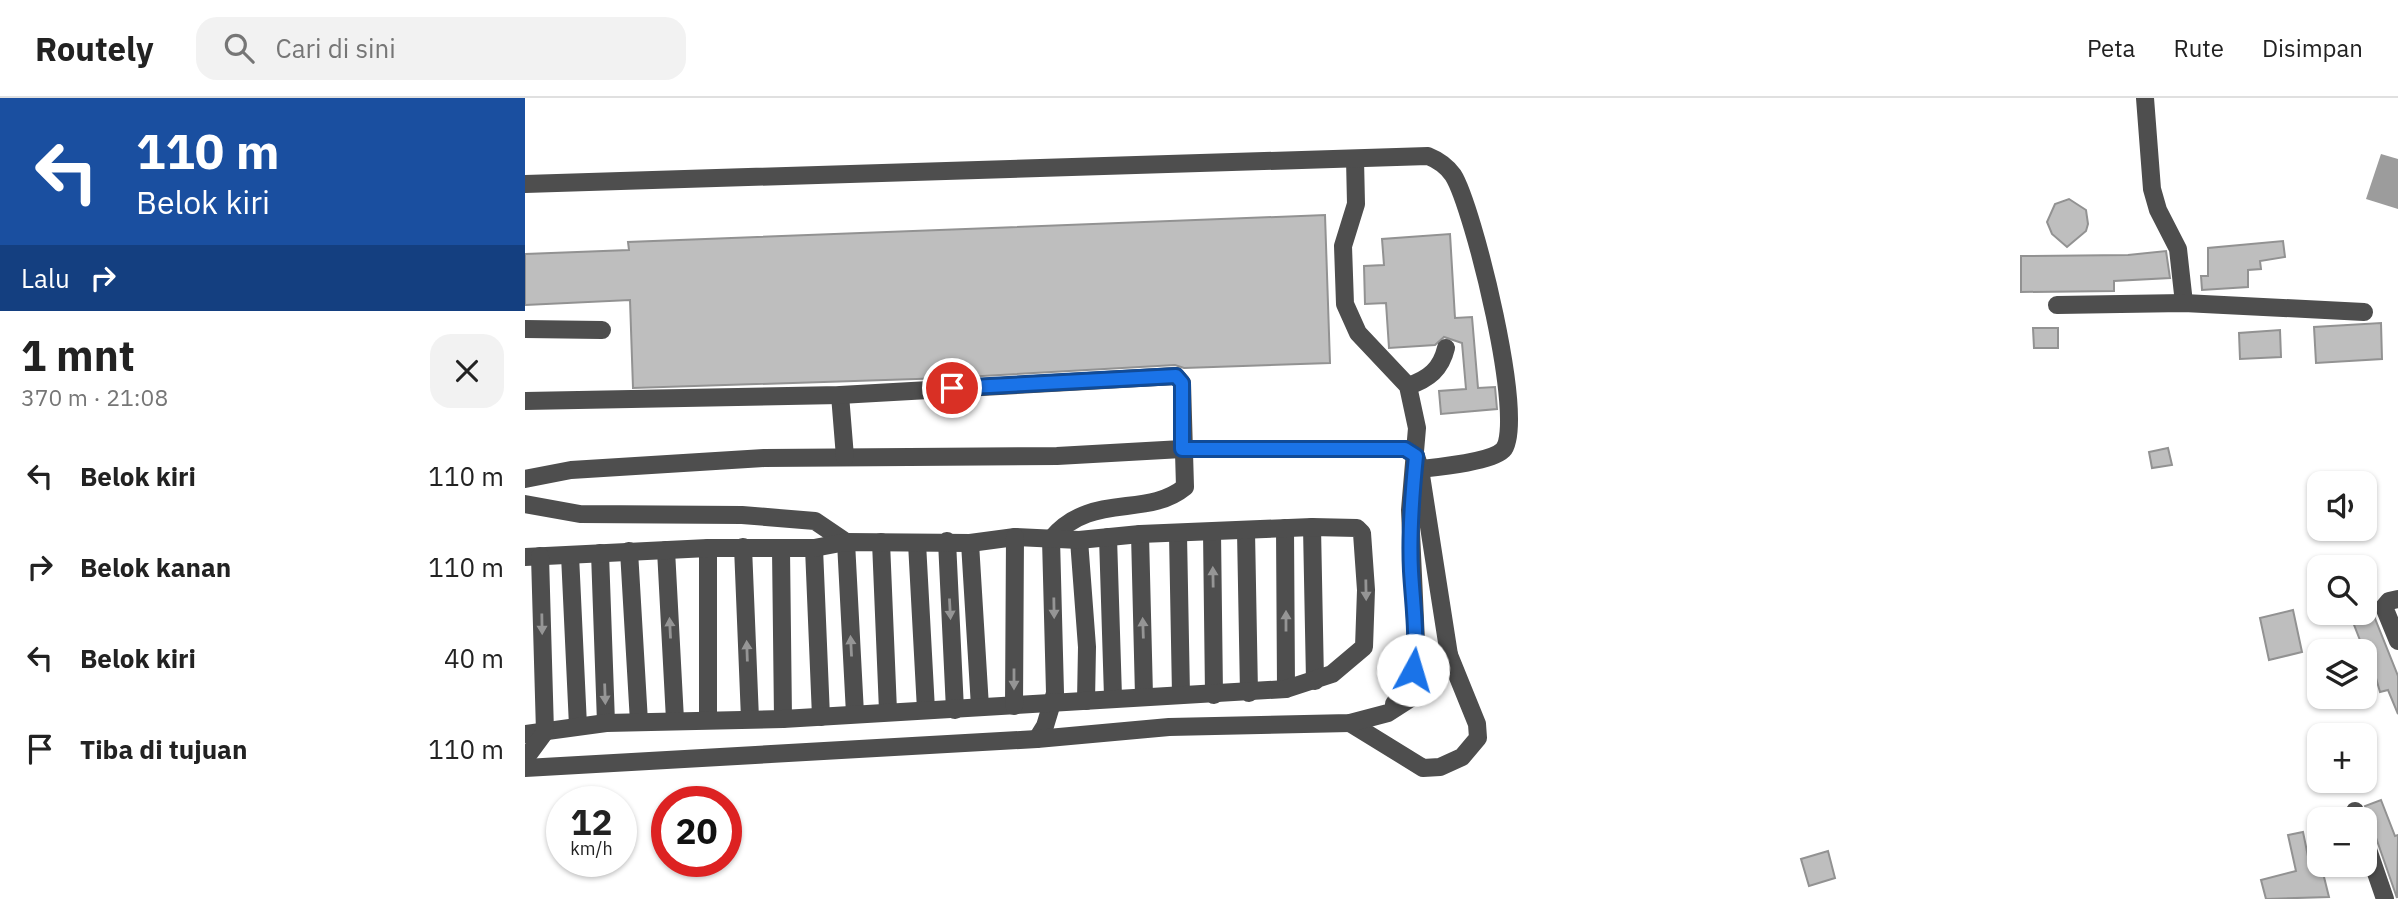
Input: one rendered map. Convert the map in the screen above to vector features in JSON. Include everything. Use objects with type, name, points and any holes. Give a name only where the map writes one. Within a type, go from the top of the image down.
[{"type":"street","points":[[2145,98],[2152,189],[2158,210],[2178,249],[2184,303]]},
{"type":"street","points":[[525,184],[1416,155],[1441,162],[1453,175],[1469,214],[1496,310],[1509,418],[1504,449],[1493,456],[1418,462],[1405,449],[1182,449],[1057,456],[764,458],[571,470],[525,479]]},
{"type":"street","points":[[1350,723],[1423,768],[1440,767],[1462,757],[1478,738],[1477,724],[1449,655],[1418,462],[1417,428],[1408,386],[1358,333],[1345,304],[1343,246],[1356,204],[1355,159]]},
{"type":"street","points":[[2057,304],[2184,303],[2364,312]]},
{"type":"street","points":[[525,329],[602,330]]},
{"type":"street","points":[[1408,386],[1425,381],[1435,372],[1442,363],[1446,348]]},
{"type":"street","points":[[525,401],[841,395],[1176,376],[1182,383],[1185,487],[1174,496],[1097,509],[1060,528],[1051,539],[1055,693],[1037,739]]},
{"type":"street","points":[[841,395],[845,457]]},
{"type":"street","points":[[1388,713],[1409,684],[1415,655],[1417,628],[1411,571],[1410,510],[1418,462]]},
{"type":"street","points":[[525,504],[580,514],[753,516],[815,521],[846,542]]},
{"type":"street","points":[[1313,527],[1315,681]]},
{"type":"street","points":[[525,734],[545,732],[605,723],[783,719],[888,711],[1052,705],[1114,697],[1214,695],[1286,689],[1332,674],[1364,647],[1366,590],[1362,533],[1356,528],[1313,527],[1140,534],[1079,540],[1015,537],[970,543],[846,542],[814,548],[743,547],[533,556],[545,732],[525,759]]},
{"type":"street","points":[[1285,528],[1286,689]]},
{"type":"street","points":[[1246,530],[1249,693]]},
{"type":"street","points":[[1212,532],[1214,695]]},
{"type":"street","points":[[1140,534],[1144,696]]},
{"type":"street","points":[[1178,534],[1181,695]]},
{"type":"street","points":[[1014,706],[1015,537]]},
{"type":"street","points":[[1108,537],[1114,697]]},
{"type":"street","points":[[1079,540],[1087,646],[1086,701]]},
{"type":"street","points":[[947,541],[955,710]]},
{"type":"street","points":[[846,542],[855,714]]},
{"type":"street","points":[[881,542],[888,711]]},
{"type":"street","points":[[917,543],[926,710]]},
{"type":"street","points":[[970,543],[979,708]]},
{"type":"street","points":[[743,547],[750,719]]},
{"type":"street","points":[[708,548],[708,719]]},
{"type":"street","points":[[814,548],[821,717]]},
{"type":"street","points":[[781,549],[783,719]]},
{"type":"street","points":[[666,550],[675,720]]},
{"type":"street","points":[[629,551],[639,722]]},
{"type":"street","points":[[600,553],[605,723]]},
{"type":"street","points":[[570,555],[578,726]]},
{"type":"street","points":[[2398,599],[2389,601],[2384,607],[2398,641]]},
{"type":"street","points":[[525,768],[1037,739],[1169,727],[1350,723],[1388,713],[1416,695],[1449,655]]},
{"type":"street","points":[[2377,876],[2385,899]]},
{"type":"shaded area","points":[[2381,154],[2398,159],[2398,209],[2366,199]]},
{"type":"building","points":[[2069,199],[2086,210],[2088,224],[2086,231],[2067,247],[2052,234],[2047,222],[2055,204]]},
{"type":"building","points":[[1325,215],[1330,363],[1184,368],[1175,365],[947,378],[633,388],[630,300],[525,305],[525,254],[629,250],[628,242]]},
{"type":"building","points":[[1450,234],[1455,318],[1472,317],[1478,388],[1495,387],[1497,409],[1441,414],[1439,391],[1466,389],[1462,343],[1444,337],[1435,345],[1389,348],[1386,303],[1365,304],[1364,266],[1384,265],[1382,239]]},
{"type":"building","points":[[2283,241],[2285,257],[2260,261],[2261,269],[2248,270],[2248,287],[2202,290],[2201,276],[2208,276],[2208,248]]},
{"type":"building","points":[[2166,251],[2170,278],[2114,281],[2114,291],[2021,292],[2021,256],[2128,255]]},
{"type":"building","points":[[2381,323],[2382,359],[2316,363],[2314,327]]},
{"type":"building","points":[[2033,328],[2058,328],[2058,348],[2034,348]]},
{"type":"building","points":[[2280,330],[2281,357],[2240,359],[2239,333]]},
{"type":"building","points":[[2168,448],[2172,465],[2152,468],[2149,452]]},
{"type":"building","points":[[2293,610],[2302,652],[2269,660],[2260,618]]},
{"type":"building","points":[[2377,624],[2398,676],[2398,714],[2388,690],[2380,692],[2377,682],[2377,639],[2360,639],[2354,625]]},
{"type":"building","points":[[2381,800],[2395,836],[2398,835],[2397,898],[2377,840],[2377,807],[2365,806]]},
{"type":"building","points":[[2303,832],[2307,852],[2307,877],[2324,877],[2329,897],[2266,899],[2261,880],[2296,871],[2288,835]]},
{"type":"building","points":[[1828,851],[1835,878],[1809,886],[1801,859]]},
{"type":"route","points":[[952,388],[1176,376],[1182,383],[1182,449],[1405,449],[1416,456],[1410,510],[1411,571],[1417,628],[1413,670]]}]
